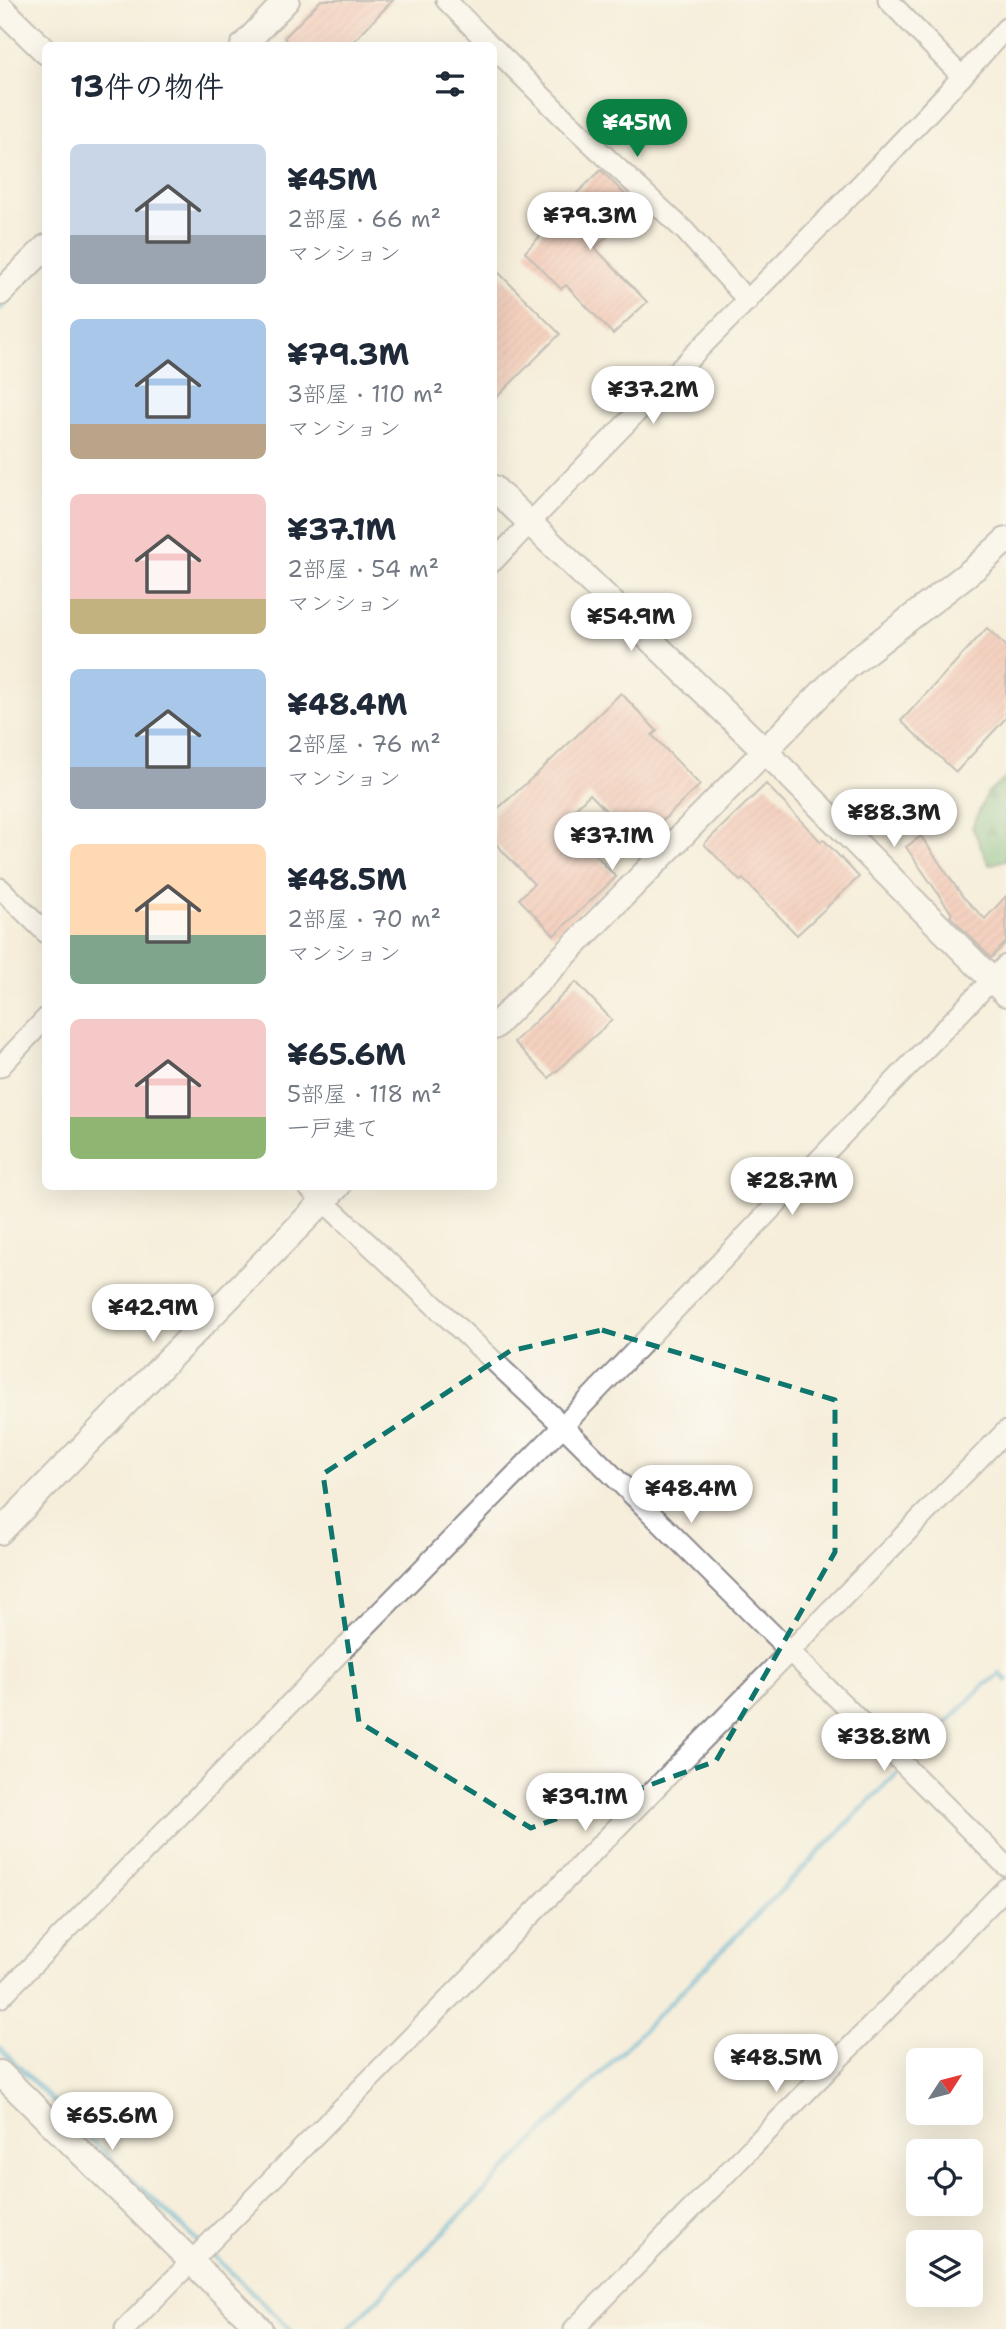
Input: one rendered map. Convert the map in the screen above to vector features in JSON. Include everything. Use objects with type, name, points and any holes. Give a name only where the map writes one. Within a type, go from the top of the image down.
[{"type":"street","points":[[247,42],[286,0]]},
{"type":"street","points":[[446,0],[487,42]]},
{"type":"street","points":[[888,0],[962,77]]},
{"type":"street","points":[[0,7],[42,48]]},
{"type":"street","points":[[497,558],[748,301],[1006,28]]},
{"type":"street","points":[[497,52],[685,231],[748,301]]},
{"type":"street","points":[[0,293],[42,251]]},
{"type":"street","points":[[0,1998],[1001,980],[497,491]]},
{"type":"street","points":[[497,1024],[847,667],[975,568],[1006,540]]},
{"type":"street","points":[[0,888],[42,929]]},
{"type":"street","points":[[0,1066],[42,1022]]},
{"type":"street","points":[[0,1532],[322,1192],[563,1426],[1006,1866]]},
{"type":"street","points":[[125,2329],[1006,1431]]},
{"type":"street","points":[[574,2329],[1006,1888]]},
{"type":"street","points":[[0,2073],[260,2329]]},
{"type":"highlighted area","points":[[602,1330],[835,1400],[835,1552],[716,1761],[531,1828],[359,1722],[323,1474],[510,1351]]},
{"type":"green space","points":[[1006,778],[1006,860],[989,865],[972,827],[987,793]]},
{"type":"building","points":[[321,0],[393,0],[353,42],[288,42],[284,38]]},
{"type":"building","points":[[601,170],[637,207],[595,248],[647,302],[613,334],[566,285],[561,289],[525,252],[575,200],[572,198]]},
{"type":"building","points":[[497,271],[560,334],[497,397]]},
{"type":"building","points":[[987,628],[1006,646],[1006,718],[956,772],[901,721]]},
{"type":"building","points":[[621,693],[657,731],[652,735],[700,785],[638,844],[590,794],[563,820],[616,877],[554,935],[519,899],[534,884],[497,845],[497,809]]},
{"type":"building","points":[[766,784],[821,842],[823,839],[859,877],[797,935],[743,879],[740,881],[704,844]]},
{"type":"building","points":[[921,836],[963,897],[985,919],[1006,896],[1006,942],[991,958],[950,916],[952,914],[906,847]]},
{"type":"building","points":[[576,982],[612,1020],[549,1078],[514,1042]]},
{"type":"waterway","points":[[0,309],[9,300]]},
{"type":"waterway","points":[[348,2329],[982,1687],[1000,1674],[1006,1680]]},
{"type":"waterway","points":[[0,2048],[128,2176],[202,2245]]},
{"type":"waterway","points":[[209,2251],[290,2329]]}]
